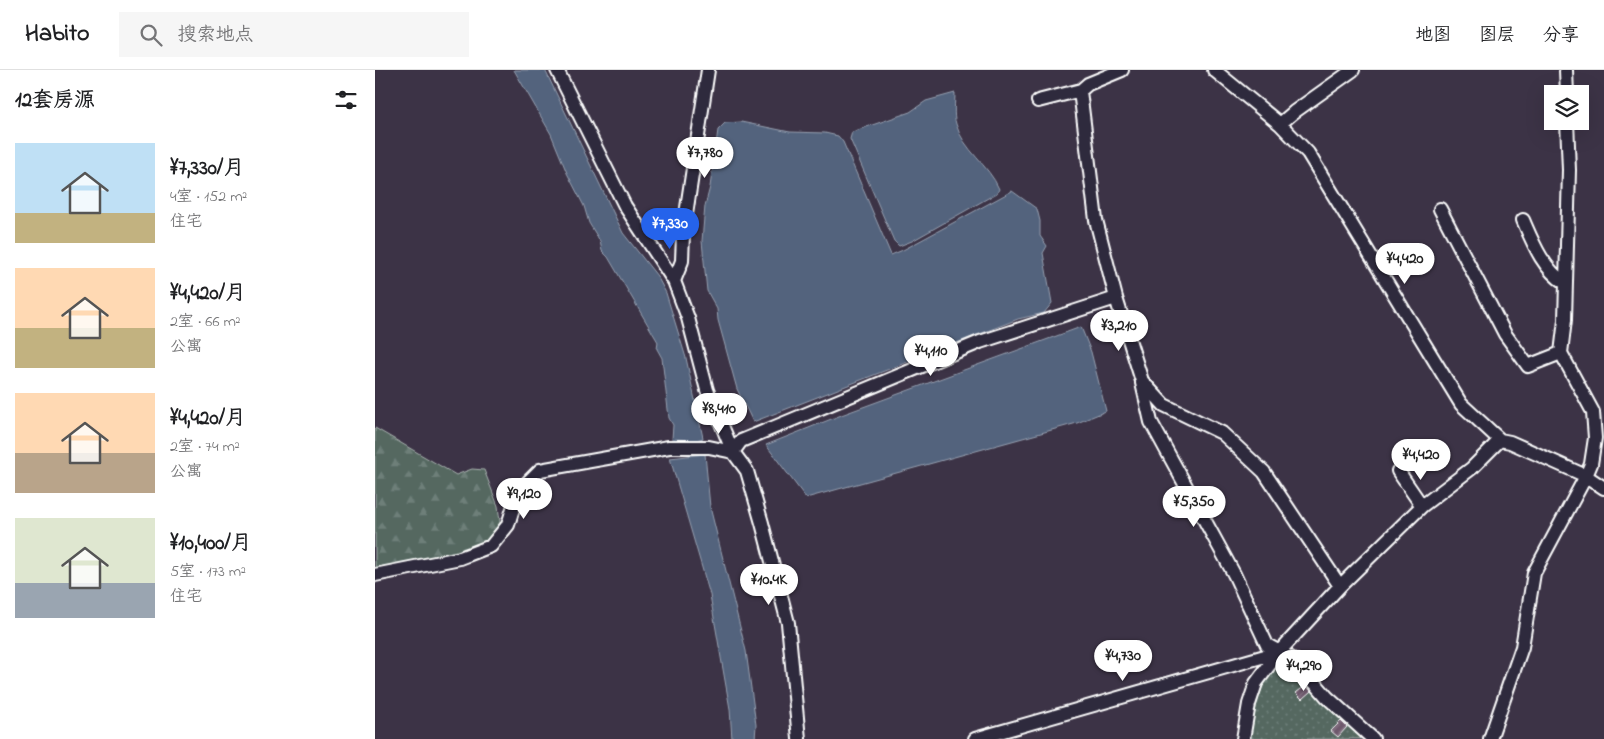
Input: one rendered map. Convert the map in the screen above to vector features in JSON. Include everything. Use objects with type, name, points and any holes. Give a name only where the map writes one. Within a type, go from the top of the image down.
[{"type":"street","points":[[557,70],[625,206],[674,281],[689,318],[707,390],[733,452],[747,471],[788,623],[799,739]]},
{"type":"street","points":[[674,281],[682,260],[683,234],[708,70]]},
{"type":"street","points":[[1037,101],[1081,90],[1089,84],[1123,70]]},
{"type":"street","points":[[1214,70],[1280,124],[1308,153],[1461,404],[1500,440],[1510,442],[1586,476],[1604,488]]},
{"type":"street","points":[[1280,124],[1293,112],[1353,70]]},
{"type":"street","points":[[1566,70],[1567,85]]},
{"type":"street","points":[[1081,90],[1097,220],[1116,298],[1142,381],[1151,422],[1234,574],[1267,645],[1296,661],[1327,697],[1373,739]]},
{"type":"street","points":[[1490,739],[1522,647],[1533,573],[1586,476],[1591,464],[1595,438],[1593,412],[1561,353],[1565,320],[1569,170],[1567,130]]},
{"type":"street","points":[[1440,209],[1505,334],[1528,366],[1561,353]]},
{"type":"street","points":[[1523,220],[1533,244],[1553,276],[1565,284]]},
{"type":"street","points":[[733,452],[741,441],[980,342],[1116,298]]},
{"type":"street","points":[[1142,381],[1164,405],[1222,433],[1264,472],[1341,586]]},
{"type":"street","points":[[1243,739],[1249,704],[1256,683],[1279,652],[1341,586],[1422,506],[1472,468],[1500,440]]},
{"type":"street","points":[[375,575],[460,558],[491,546],[508,525],[518,492],[539,470],[669,447],[709,447],[733,452]]},
{"type":"street","points":[[1398,471],[1422,506]]},
{"type":"street","points":[[975,739],[1279,652]]},
{"type":"green space","points":[[375,428],[456,475],[472,469],[484,470],[498,506],[500,522],[489,544],[459,556],[375,572]]},
{"type":"green space","points":[[1282,655],[1372,739],[1249,739],[1264,681]]},
{"type":"water","points":[[514,70],[545,70],[623,233],[657,276],[666,293],[686,358],[703,438],[696,440],[672,439],[673,425],[669,418],[662,358],[657,349],[658,342],[608,257],[602,251],[600,241],[589,223],[584,206],[567,173],[551,134]]},
{"type":"water","points":[[955,93],[955,117],[959,133],[970,150],[995,180],[999,189],[997,193],[912,241],[899,246],[894,241],[850,139],[852,132],[910,112],[926,101]]},
{"type":"water","points":[[741,122],[790,132],[825,133],[838,136],[843,142],[891,255],[1012,191],[1037,209],[1040,221],[1040,236],[1047,246],[1043,253],[1052,303],[1044,313],[1018,319],[753,422],[737,389],[718,320],[717,309],[707,291],[702,241],[705,206],[710,187],[718,130],[725,123]]},
{"type":"water","points":[[1081,327],[1091,352],[1106,411],[1077,423],[806,498],[766,445],[844,414]]},
{"type":"water","points":[[705,454],[710,507],[746,651],[756,725],[755,739],[732,739],[730,709],[710,595],[670,458]]},
{"type":"building","points":[[1306,685],[1311,691],[1302,699],[1296,693]]},
{"type":"building","points":[[1341,721],[1347,727],[1338,737],[1331,731]]}]
